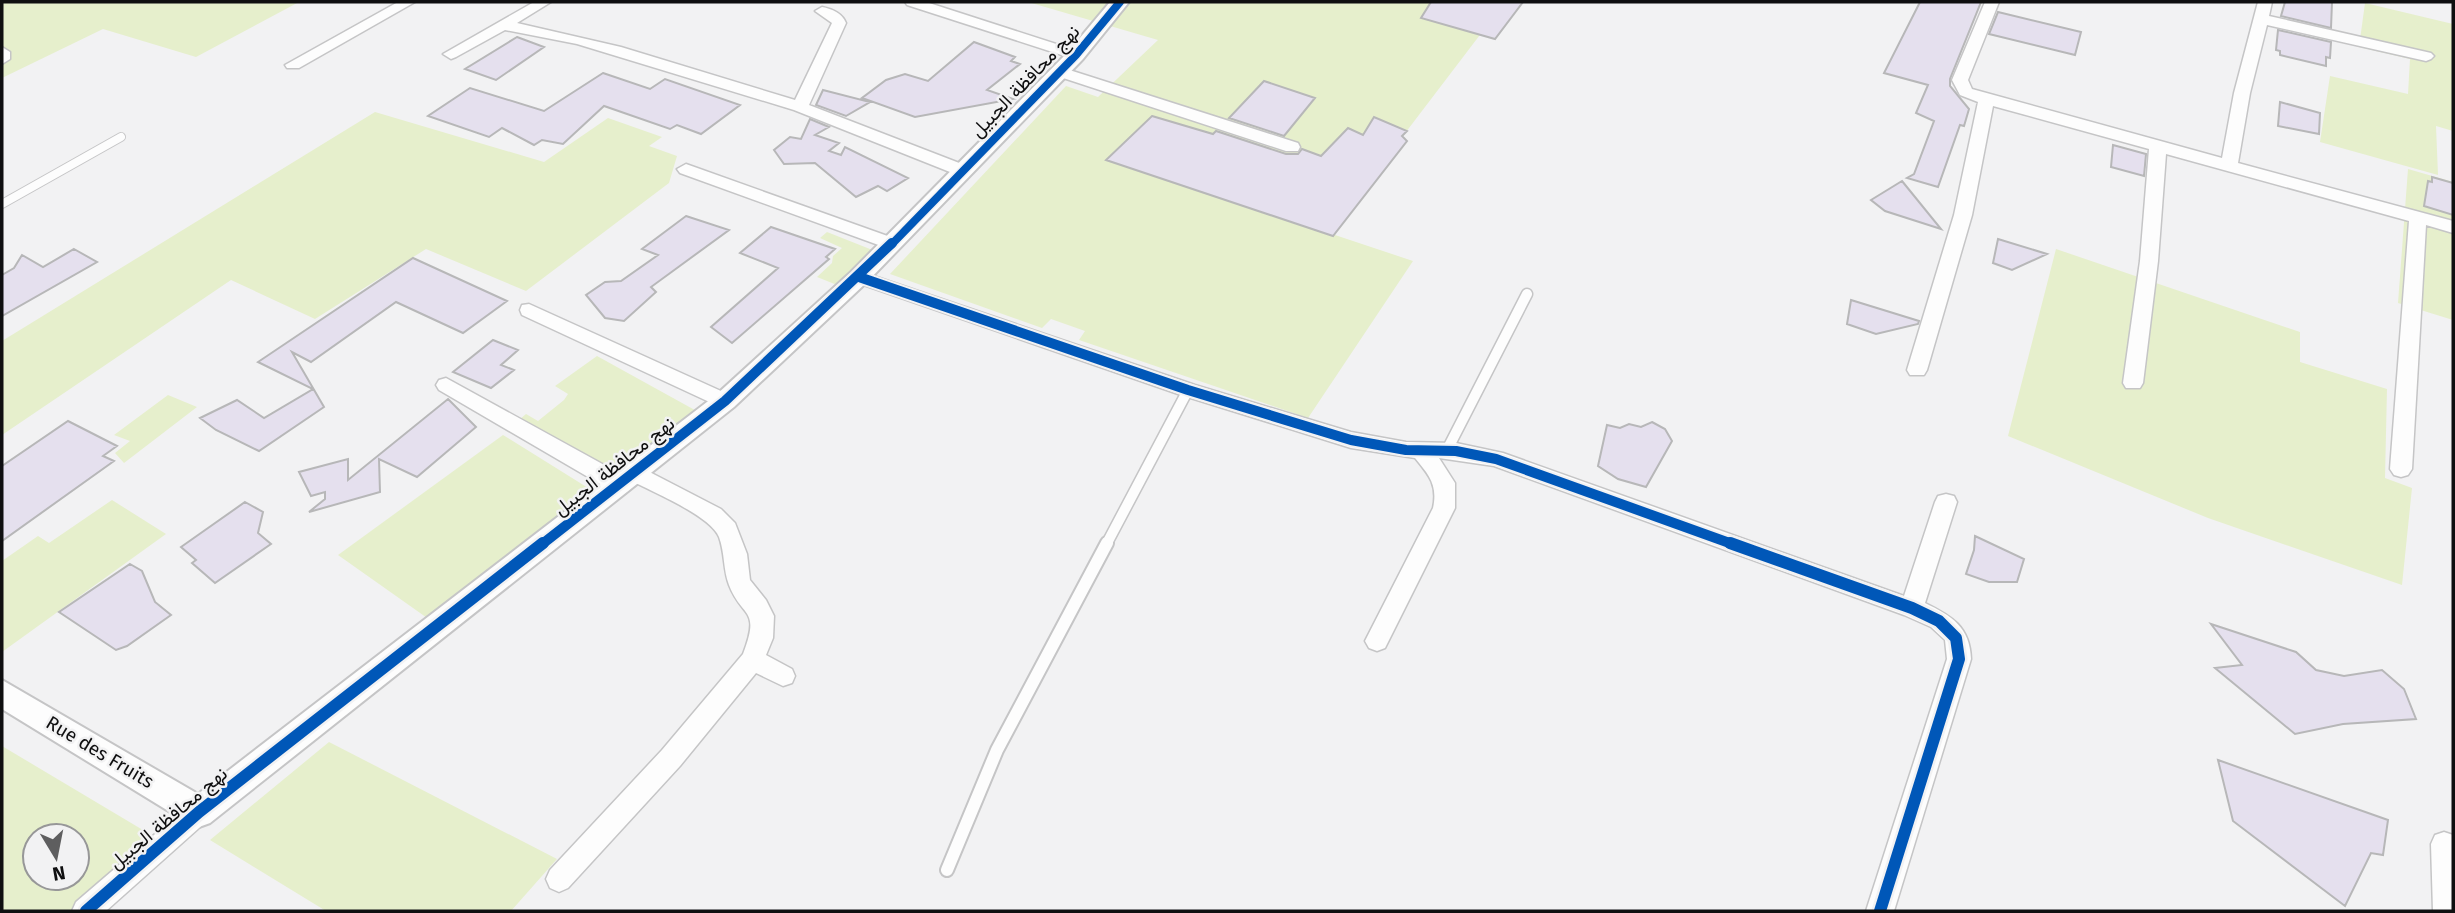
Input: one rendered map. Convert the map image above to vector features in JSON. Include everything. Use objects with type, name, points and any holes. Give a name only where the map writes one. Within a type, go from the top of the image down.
[{"type":"street","points":[[293,65],[408,2]]},
{"type":"street","points":[[451,54],[544,2]]},
{"type":"street","points":[[912,2],[1292,147]]},
{"type":"street","name":"نهج محافظة الجبيل","points":[[86,911],[199,812],[725,401],[859,277],[1068,63],[1120,2]]},
{"type":"street","points":[[1992,2],[1992,9],[1960,80],[1966,92],[1986,100],[2453,227]]},
{"type":"street","points":[[2229,164],[2265,2]]},
{"type":"street","points":[[800,107],[839,23],[837,18],[822,11]]},
{"type":"street","points":[[2260,19],[2426,55]]},
{"type":"street","points":[[503,24],[558,35],[800,107],[961,170]]},
{"type":"street","points":[[2,52],[2,59]]},
{"type":"street","points":[[1917,370],[1963,215],[1986,100]]},
{"type":"street","points":[[2133,383],[2149,261],[2158,146]]},
{"type":"street","points":[[686,169],[890,243]]},
{"type":"street","points":[[2401,469],[2418,217]]},
{"type":"street","points":[[859,277],[1188,390],[1351,440],[1420,450],[1447,450],[1496,459],[1912,608],[1942,622],[1956,633],[1960,643],[1959,659],[1880,911]]},
{"type":"street","points":[[529,310],[725,401]]},
{"type":"street","points":[[446,385],[508,422],[587,463],[713,515],[727,529],[736,554],[739,583],[762,616],[761,638],[753,659],[671,758],[559,879]]},
{"type":"street","points":[[1377,641],[1444,508],[1447,496],[1444,481],[1420,450]]},
{"type":"street","points":[[1912,608],[1946,502]]},
{"type":"street","points":[[753,659],[783,676]]},
{"type":"street","name":"Rue des Fruits","points":[[2,693],[199,812]]},
{"type":"street","points":[[2444,844],[2447,911]]},
{"type":"lane","points":[[2,204],[121,137]]},
{"type":"lane","points":[[1447,450],[1527,294]]},
{"type":"lane","points":[[947,870],[997,750],[1188,390]]},
{"type":"green space","points":[[2,2],[299,2],[196,57],[103,29],[2,78]]},
{"type":"green space","points":[[1028,2],[1505,2],[1329,233],[1413,261],[1308,418],[1079,340],[1085,331],[1051,319],[1042,328],[890,274],[1066,86],[1098,97],[1158,40]]},
{"type":"green space","points":[[2365,3],[2453,24],[2453,131],[2436,126],[2438,175],[2320,142],[2330,76],[2408,94],[2410,59],[2359,47]]},
{"type":"green space","points":[[375,112],[544,162],[608,118],[662,137],[649,146],[677,156],[669,183],[526,291],[426,249],[315,319],[231,280],[2,435],[2,341]]},
{"type":"green space","points":[[2408,169],[2453,182],[2453,320],[2398,303]]},
{"type":"green space","points":[[827,232],[875,251],[837,285],[817,277],[832,263],[833,256],[842,248],[820,238]]},
{"type":"green space","points":[[2056,249],[2300,332],[2300,362],[2387,389],[2385,478],[2412,488],[2402,585],[2208,518],[2008,436]]},
{"type":"green space","points":[[597,356],[702,414],[618,473],[519,420],[526,414],[538,421],[564,400],[568,394],[555,386]]},
{"type":"green space","points":[[168,395],[197,407],[124,463],[115,453],[130,441],[114,435]]},
{"type":"green space","points":[[503,435],[593,491],[430,620],[338,555]]},
{"type":"green space","points":[[112,500],[166,534],[2,652],[2,561],[38,536],[49,543]]},
{"type":"green space","points":[[329,742],[557,859],[511,911],[326,911],[210,840]]},
{"type":"green space","points":[[2,746],[158,839],[76,911],[2,911]]},
{"type":"building","points":[[1431,2],[1523,2],[1495,39],[1421,18]]},
{"type":"building","points":[[1920,2],[1981,2],[1950,79],[1950,86],[1969,109],[1964,126],[1960,125],[1938,187],[1907,178],[1914,174],[1934,121],[1916,113],[1928,85],[1884,73]]},
{"type":"building","points":[[2285,2],[2332,2],[2331,28],[2281,16]]},
{"type":"building","points":[[1998,12],[2081,32],[2075,55],[1989,34]]},
{"type":"building","points":[[2278,30],[2331,42],[2330,58],[2326,57],[2326,66],[2280,55],[2280,51],[2276,50]]},
{"type":"building","points":[[517,37],[544,47],[496,80],[465,69]]},
{"type":"building","points":[[974,42],[1015,57],[1011,61],[1020,64],[987,90],[1013,99],[915,117],[862,98],[886,80],[905,74],[928,81]]},
{"type":"building","points":[[603,73],[650,89],[665,79],[740,105],[701,134],[677,125],[670,129],[604,106],[563,144],[542,140],[534,145],[502,128],[489,137],[428,116],[470,88],[544,111]]},
{"type":"building","points":[[1264,81],[1315,98],[1284,136],[1229,118]]},
{"type":"building","points":[[823,90],[870,102],[846,116],[816,105]]},
{"type":"building","points":[[2280,102],[2320,113],[2319,134],[2278,126]]},
{"type":"building","points":[[1152,116],[1213,134],[1216,131],[1286,154],[1298,154],[1302,149],[1321,156],[1348,128],[1363,135],[1374,117],[1407,131],[1402,136],[1407,141],[1333,236],[1106,160]]},
{"type":"building","points":[[810,119],[829,127],[815,135],[839,143],[829,151],[841,155],[845,147],[908,178],[887,191],[878,186],[856,197],[815,163],[784,164],[774,150],[790,137],[801,139]]},
{"type":"building","points":[[2113,145],[2146,154],[2144,176],[2111,167]]},
{"type":"building","points":[[2432,177],[2453,183],[2453,215],[2424,206],[2428,181],[2432,182]]},
{"type":"building","points":[[1902,181],[1941,229],[1885,211],[1871,200]]},
{"type":"building","points":[[686,216],[729,230],[651,287],[656,292],[624,321],[605,318],[586,295],[605,282],[621,281],[658,255],[642,249]]},
{"type":"building","points":[[771,227],[835,249],[826,257],[829,259],[732,343],[711,327],[778,268],[740,253]]},
{"type":"building","points":[[1998,239],[2047,254],[2012,270],[1993,263]]},
{"type":"building","points":[[74,249],[97,262],[2,316],[2,275],[14,268],[22,255],[43,267]]},
{"type":"building","points":[[413,258],[507,301],[463,333],[396,302],[311,362],[292,352],[324,407],[259,451],[216,430],[200,418],[237,400],[264,418],[313,389],[258,362]]},
{"type":"building","points":[[1851,300],[1919,321],[1918,324],[1876,334],[1847,324]]},
{"type":"building","points":[[493,340],[518,350],[501,365],[514,370],[491,388],[453,372]]},
{"type":"building","points":[[448,399],[476,427],[417,477],[379,459],[380,492],[309,512],[325,499],[325,492],[311,496],[299,472],[348,459],[348,480]]},
{"type":"building","points":[[68,421],[117,446],[103,456],[114,461],[2,541],[2,466]]},
{"type":"building","points":[[1652,422],[1665,429],[1672,441],[1646,487],[1618,479],[1598,466],[1607,425],[1620,428],[1629,424],[1641,427]]},
{"type":"building","points":[[245,502],[263,512],[258,533],[271,544],[215,583],[192,563],[196,560],[181,547]]},
{"type":"building","points":[[1975,536],[2024,559],[2017,582],[1989,582],[1966,574],[1974,550]]},
{"type":"building","points":[[130,564],[142,571],[155,602],[171,615],[127,646],[116,650],[59,612]]},
{"type":"building","points":[[2211,624],[2296,652],[2316,670],[2344,676],[2382,670],[2404,689],[2416,719],[2343,724],[2295,734],[2215,668],[2242,665]]},
{"type":"building","points":[[2218,760],[2388,820],[2383,855],[2371,853],[2345,906],[2233,821]]},
{"type":"cycle path","points":[[86,911],[199,812],[725,401],[859,277],[1076,55],[1120,2]]},
{"type":"cycle path","points":[[859,277],[1188,390],[1351,440],[1406,450],[1456,451],[1496,459],[1912,608],[1946,625],[1956,638],[1959,659],[1880,911]]}]
